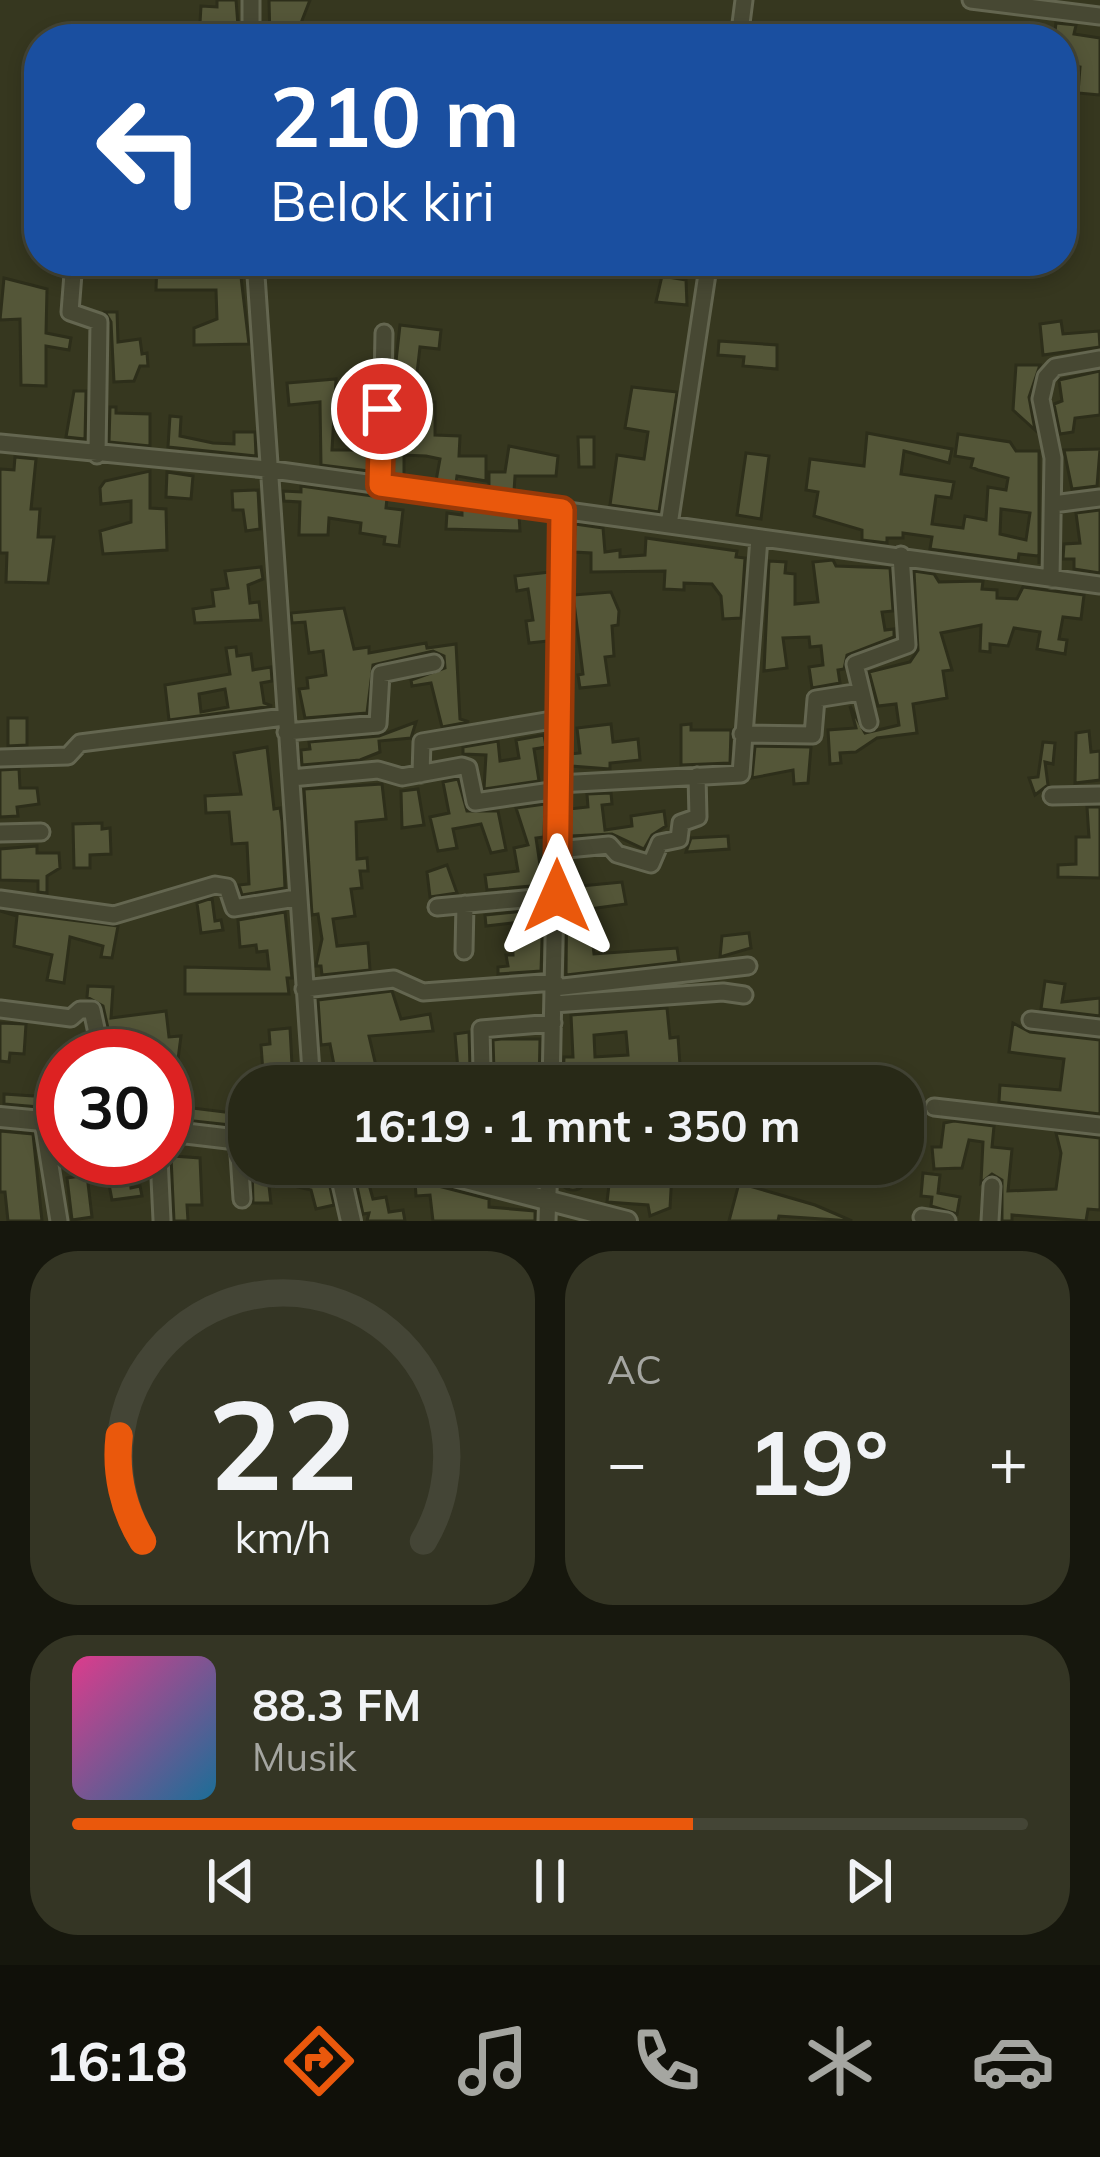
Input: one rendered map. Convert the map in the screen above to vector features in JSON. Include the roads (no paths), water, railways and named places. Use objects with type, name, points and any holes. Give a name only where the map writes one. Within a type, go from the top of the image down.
[{"type":"street","points":[[971,0],[1100,16]]},
{"type":"street","points":[[73,276],[70,312],[98,322],[97,455]]},
{"type":"street","points":[[256,276],[310,1065]]},
{"type":"street","points":[[669,525],[707,276]]},
{"type":"street","points":[[380,485],[384,333]]},
{"type":"street","points":[[1052,579],[1053,504],[1042,385],[1055,367],[1100,359]]},
{"type":"street","points":[[0,443],[266,469],[1100,585]]},
{"type":"street","points":[[1053,504],[1100,498]]},
{"type":"street","points":[[552,1065],[562,510]]},
{"type":"street","points":[[290,778],[378,770],[396,778],[468,768],[475,802],[558,787],[741,774],[759,538]]},
{"type":"street","points":[[868,722],[860,692],[859,659],[907,645],[901,555]]},
{"type":"street","points":[[0,758],[68,756],[80,743],[285,724],[378,724],[381,674],[434,663]]},
{"type":"street","points":[[742,734],[814,735],[816,699],[860,692]]},
{"type":"street","points":[[421,774],[422,742],[558,719]]},
{"type":"street","points":[[557,850],[609,845],[617,854],[651,864],[660,843],[679,839],[681,824],[698,817],[697,776]]},
{"type":"street","points":[[1052,796],[1100,795]]},
{"type":"street","points":[[0,833],[40,832]]},
{"type":"street","points":[[0,899],[99,915],[129,912],[215,885],[227,887],[234,908],[296,898]]},
{"type":"street","points":[[437,907],[557,896]]},
{"type":"street","points":[[464,951],[465,904]]},
{"type":"street","points":[[554,991],[748,966]]},
{"type":"street","points":[[304,989],[394,979],[423,992],[744,995]]},
{"type":"street","points":[[0,1009],[71,1018],[80,1010],[95,1012],[98,1029]]},
{"type":"street","points":[[1031,1020],[1100,1028]]},
{"type":"street","points":[[482,1065],[481,1029],[553,1023]]},
{"type":"street","points":[[934,1107],[1100,1126]]},
{"type":"street","points":[[0,1118],[36,1121]]},
{"type":"street","points":[[192,1134],[228,1138]]},
{"type":"street","points":[[56,1185],[58,1221]]},
{"type":"street","points":[[160,1185],[162,1220]]},
{"type":"street","points":[[242,1185],[242,1199]]},
{"type":"street","points":[[343,1185],[351,1221]]},
{"type":"street","points":[[494,1185],[627,1221]]},
{"type":"street","points":[[547,1221],[548,1185]]},
{"type":"street","points":[[990,1221],[992,1186]]},
{"type":"street","points":[[922,1217],[947,1221]]}]
